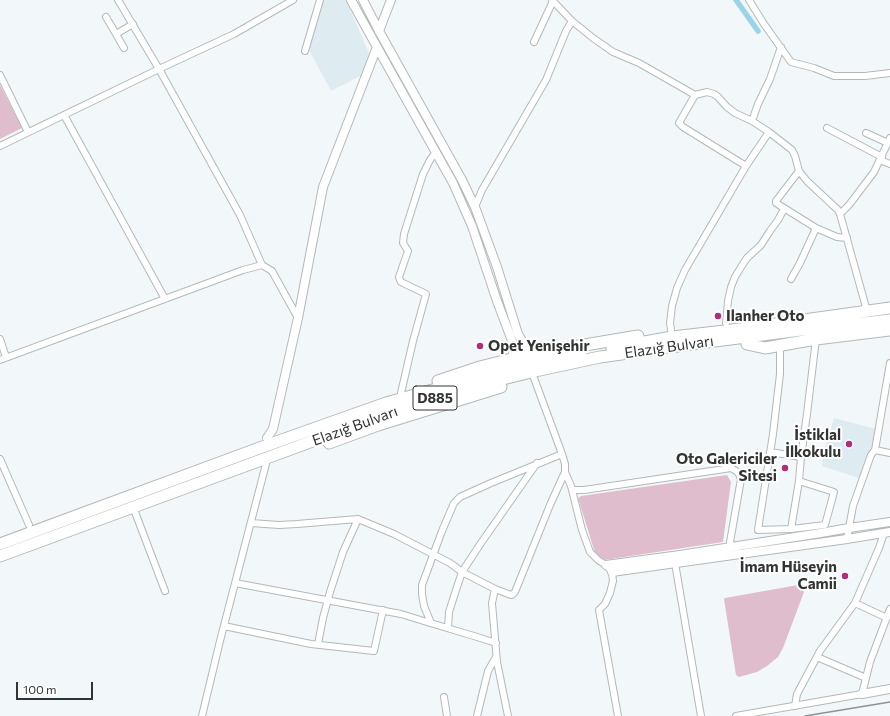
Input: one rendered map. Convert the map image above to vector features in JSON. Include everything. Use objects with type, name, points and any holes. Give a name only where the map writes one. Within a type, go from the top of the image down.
[{"type":"highway","name":"Elazığ Bulvarı","points":[[0,556],[378,417],[455,391],[535,370],[600,357],[692,344],[798,326],[890,308]]},
{"type":"highway","points":[[0,536],[273,434],[480,367],[534,354],[671,330],[758,320],[798,326]]},
{"type":"highway","name":"Elazığ Bulvarı","points":[[0,544],[386,403],[491,373],[539,361],[672,337],[725,331],[890,320]]},
{"type":"highway","points":[[0,563],[266,464],[378,425],[516,382],[589,366],[777,341],[798,326]]},
{"type":"highway","points":[[747,344],[765,348],[890,330]]},
{"type":"street","points":[[118,0],[159,69],[240,215],[262,265],[272,271],[298,318]]},
{"type":"street","points":[[0,146],[234,34],[294,0]]},
{"type":"street","points":[[305,51],[320,0]]},
{"type":"street","points":[[351,0],[453,183],[472,226],[514,346],[512,359]]},
{"type":"street","points":[[364,0],[379,31],[462,180],[475,207],[497,267],[518,334],[527,349],[534,354]]},
{"type":"street","points":[[379,31],[391,0]]},
{"type":"street","points":[[534,42],[552,0],[572,22],[613,52],[639,63],[695,95],[707,92],[714,94],[735,113],[752,121],[769,132],[792,150],[799,171],[838,210],[840,214],[867,312]]},
{"type":"street","points":[[750,0],[764,24],[792,62],[814,68],[834,76],[865,76],[890,73]]},
{"type":"street","points":[[106,17],[124,48]]},
{"type":"street","points":[[475,207],[482,190],[546,80],[566,31],[572,22]]},
{"type":"street","points":[[116,34],[133,24]]},
{"type":"street","points":[[273,434],[298,318],[323,187],[377,47]]},
{"type":"street","points":[[752,121],[770,79],[781,47]]},
{"type":"street","points":[[0,75],[28,132]]},
{"type":"street","points":[[695,95],[679,123],[683,127],[746,166]]},
{"type":"street","points":[[64,115],[165,299]]},
{"type":"street","points":[[827,128],[890,164]]},
{"type":"street","points":[[671,330],[670,323],[672,306],[685,270],[746,166],[769,132]]},
{"type":"street","points":[[840,214],[849,205],[874,172],[889,140],[866,133]]},
{"type":"street","points":[[401,393],[426,294],[401,282],[400,280],[399,277],[408,251],[403,243],[404,234],[423,174],[430,160],[437,154]]},
{"type":"street","points":[[799,171],[776,203],[816,228],[837,237],[847,238]]},
{"type":"street","points":[[726,323],[728,301],[735,277],[747,258],[761,245],[784,209]]},
{"type":"street","points":[[791,279],[816,228]]},
{"type":"street","points":[[0,339],[3,359],[243,270],[262,265]]},
{"type":"street","points":[[791,529],[799,481],[816,340]]},
{"type":"street","points":[[780,345],[780,374],[758,530],[791,529],[825,525],[834,492],[799,481]]},
{"type":"street","points":[[847,539],[854,506],[871,455],[875,450],[890,363]]},
{"type":"street","points":[[534,378],[562,454],[565,464],[565,472],[572,490],[582,530],[590,552],[612,572],[613,581],[610,593],[605,604],[600,610],[618,716]]},
{"type":"street","points":[[875,450],[890,453]]},
{"type":"street","points":[[770,452],[801,457]]},
{"type":"street","points":[[431,623],[424,606],[422,585],[454,503],[460,497],[562,454]]},
{"type":"street","points":[[0,459],[29,525]]},
{"type":"street","points":[[202,716],[266,464]]},
{"type":"street","points":[[448,628],[450,612],[462,572],[537,464]]},
{"type":"street","points":[[572,490],[584,490],[731,468],[739,474],[741,479],[729,548]]},
{"type":"street","points":[[251,524],[285,524],[358,519],[394,534],[450,563],[462,572],[495,589],[512,595],[515,592],[565,472]]},
{"type":"street","points":[[135,512],[165,591]]},
{"type":"street","points":[[318,644],[328,600],[343,552],[358,519]]},
{"type":"street","points":[[606,565],[729,548],[889,521]]},
{"type":"street","points":[[612,572],[887,532]]},
{"type":"street","points":[[795,706],[797,694],[817,657],[855,603],[887,532]]},
{"type":"street","points":[[675,563],[701,716]]},
{"type":"street","points":[[235,583],[401,614],[496,643]]},
{"type":"street","points":[[495,589],[492,603],[497,656],[508,716]]},
{"type":"street","points":[[855,603],[887,618]]},
{"type":"street","points":[[862,694],[870,662],[890,609]]},
{"type":"street","points":[[224,626],[311,644],[374,651],[383,610]]},
{"type":"street","points":[[477,716],[488,671],[497,656]]},
{"type":"street","points":[[817,657],[866,678]]},
{"type":"street","points":[[736,716],[890,689]]},
{"type":"street","points":[[444,697],[447,716]]},
{"type":"shaded area","points":[[324,0],[346,0],[369,53],[362,75],[331,91],[308,48]]},
{"type":"shaded area","points":[[0,85],[22,128],[0,139]]},
{"type":"shaded area","name":"İstiklal İlkokulu","points":[[834,418],[876,429],[862,479],[822,466],[822,458]]},
{"type":"shaded area","points":[[727,475],[731,482],[723,542],[604,560],[596,556],[578,498],[581,496]]},
{"type":"shaded area","points":[[798,585],[804,592],[783,648],[778,657],[757,672],[739,677],[736,675],[724,599]]},
{"type":"waterway","points":[[736,0],[758,31]]},
{"type":"railway","points":[[805,716],[890,702]]},
{"type":"place","name":"Ilanher Oto","points":[[718,316]]},
{"type":"place","name":"Opet Yenişehir","points":[[480,346]]},
{"type":"place","name":"İstiklal İlkokulu","points":[[849,444]]},
{"type":"place","name":"Oto Galericiler Sitesi","points":[[785,468]]},
{"type":"place","name":"İmam Hüseyin Camii","points":[[845,576]]}]
